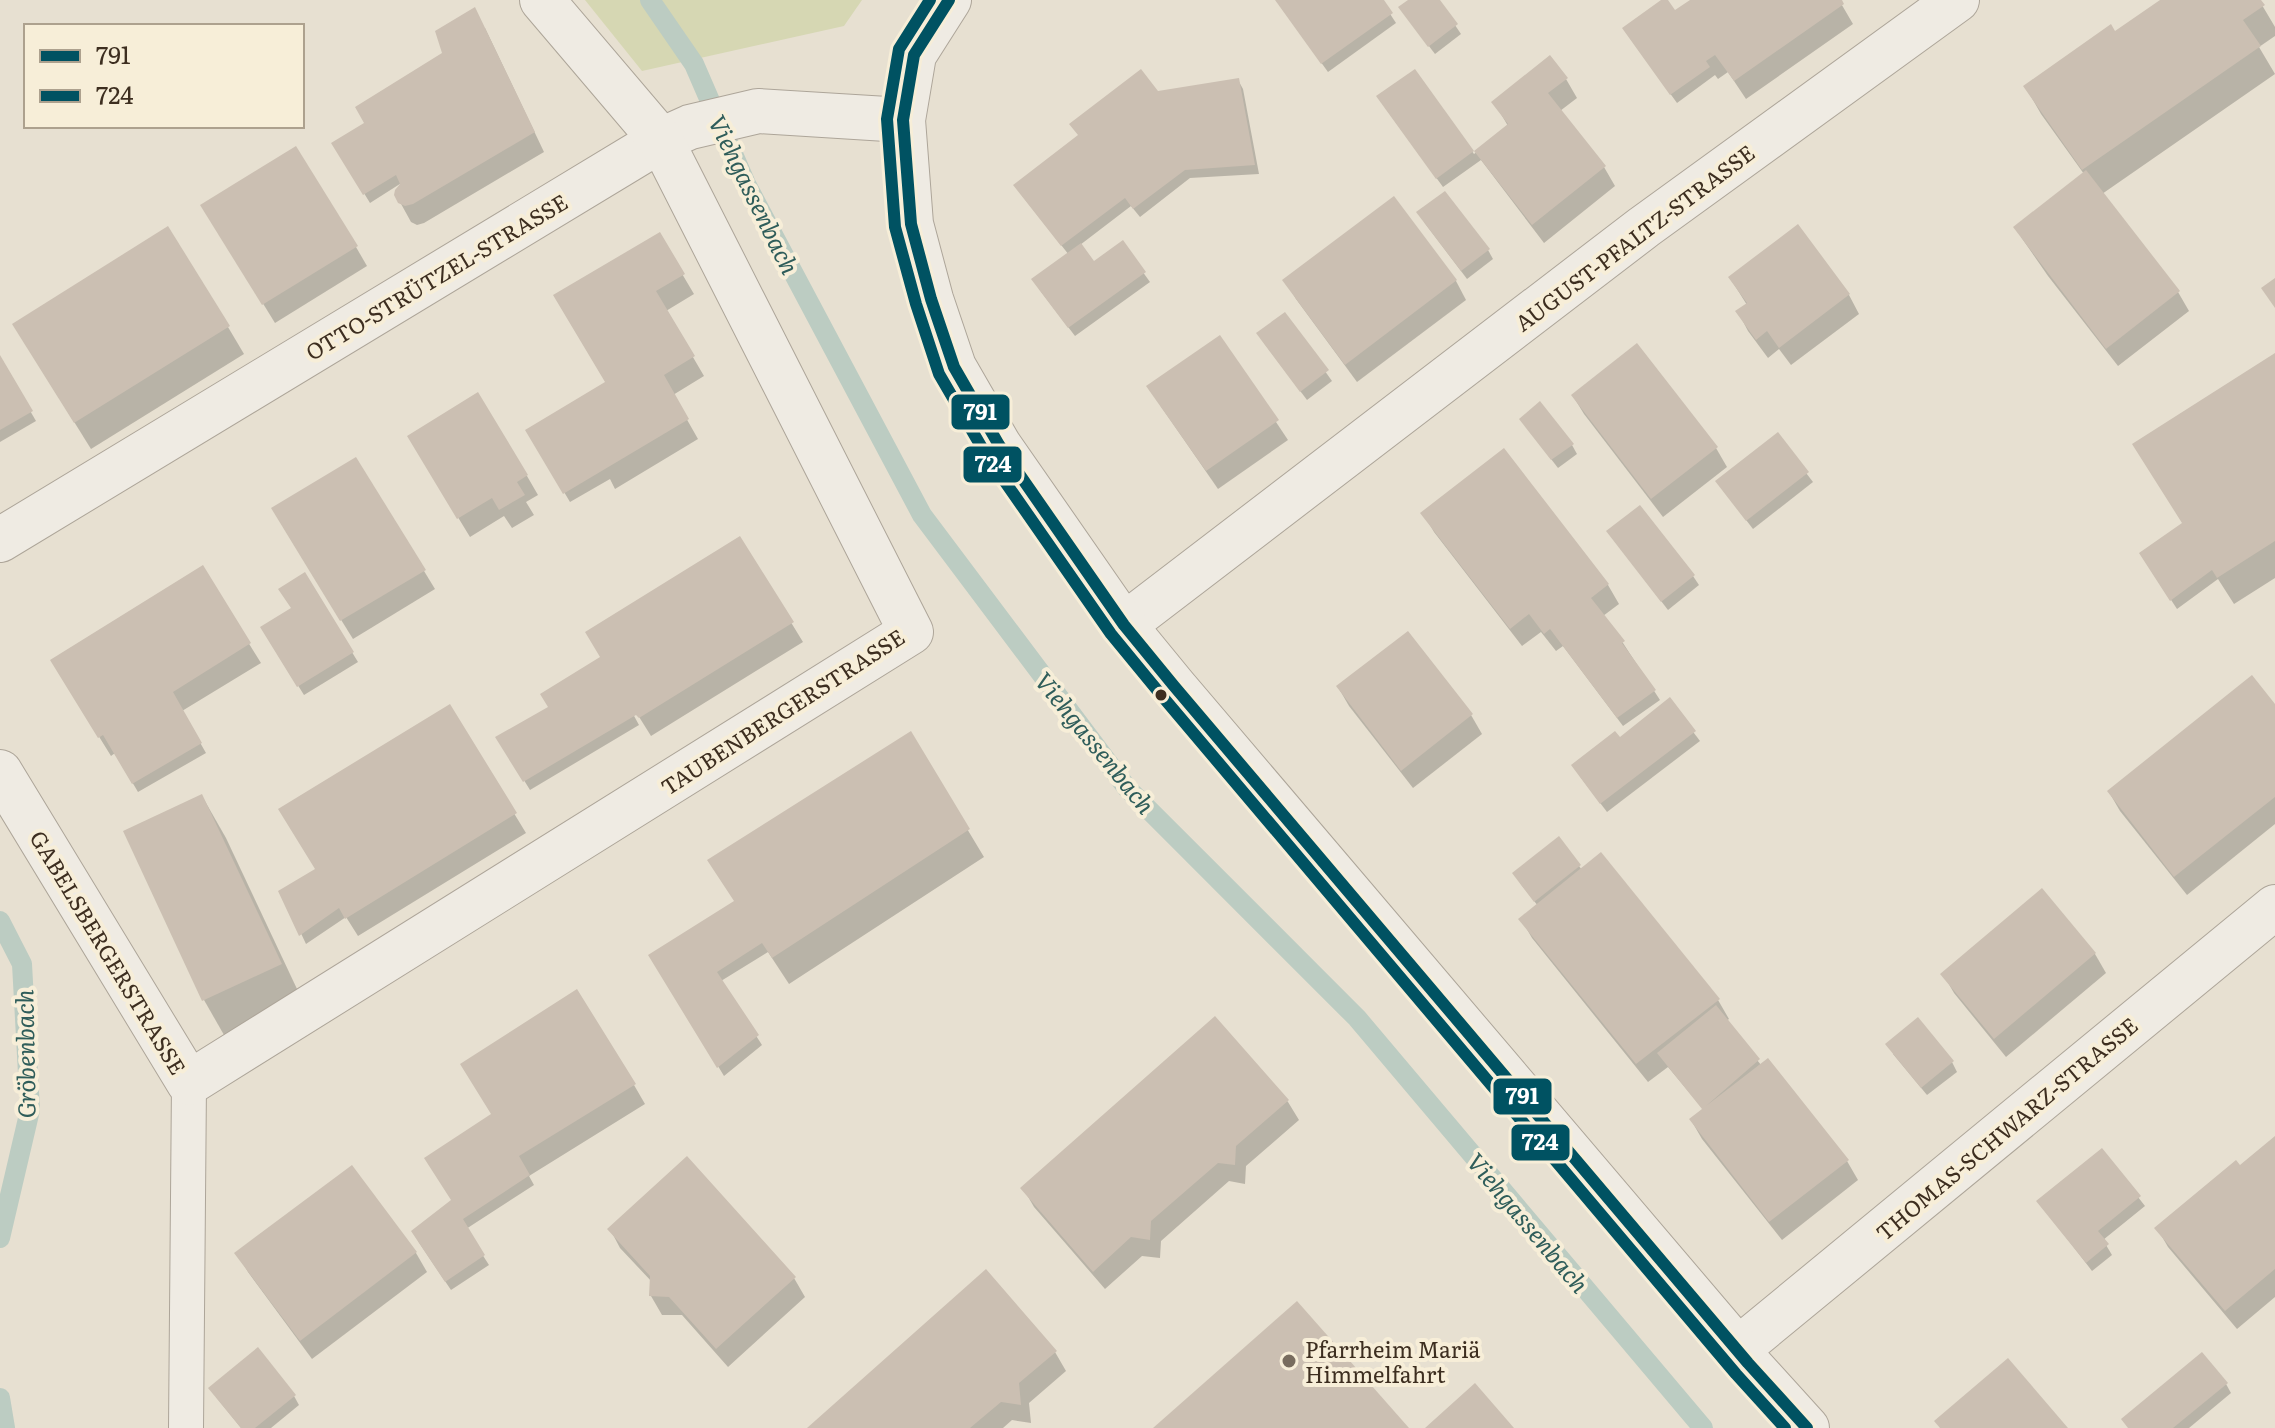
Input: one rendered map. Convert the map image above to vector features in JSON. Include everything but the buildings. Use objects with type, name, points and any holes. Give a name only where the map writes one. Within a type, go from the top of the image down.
[{"type":"street","points":[[542,0],[676,134]]},
{"type":"street","points":[[949,0],[914,55],[903,120],[911,224],[954,367],[999,445],[1124,625],[1261,791],[1748,1363],[1807,1428]]},
{"type":"street","name":"AUGUST-PFALTZ-STRASSE","points":[[1124,625],[1644,227],[1957,0]]},
{"type":"street","name":"OTTO-STRÜTZEL-STRASSE","points":[[0,540],[676,134],[758,111],[903,120]]},
{"type":"street","name":"TAUBENBERGERSTRASSE","points":[[189,1083],[911,632],[676,134]]},
{"type":"street","name":"GABELSBERGERSTRASSE","points":[[0,772],[189,1083]]},
{"type":"street","name":"THOMAS-SCHWARZ-STRASSE","points":[[1738,1349],[2275,907]]},
{"type":"lane","name":"GABELSBERGERSTRASSE","points":[[186,1428],[189,1083]]},
{"type":"green space","points":[[585,0],[862,0],[844,26],[642,71]]},
{"type":"waterway","name":"Viehgassenbach","points":[[650,0],[694,64],[746,184],[922,515],[1127,788],[1357,1018],[1703,1428]]},
{"type":"waterway","name":"Gröbenbach","points":[[0,921],[22,964],[30,1110],[0,1238]]},
{"type":"waterway","name":"Gröbenbach","points":[[0,1398],[5,1428]]},
{"type":"transit line","name":"724","points":[[930,0],[899,49],[887,119],[895,227],[939,374],[985,453],[1111,634],[1736,1374],[1785,1428]]},
{"type":"transit line","name":"791","points":[[949,0],[914,55],[903,120],[911,224],[931,299],[954,367],[999,445],[1124,625],[1174,686],[1748,1363],[1807,1428]]},
{"type":"place","name":"Pfarrheim Mariä Himmelfahrt","points":[[1289,1361]]}]
